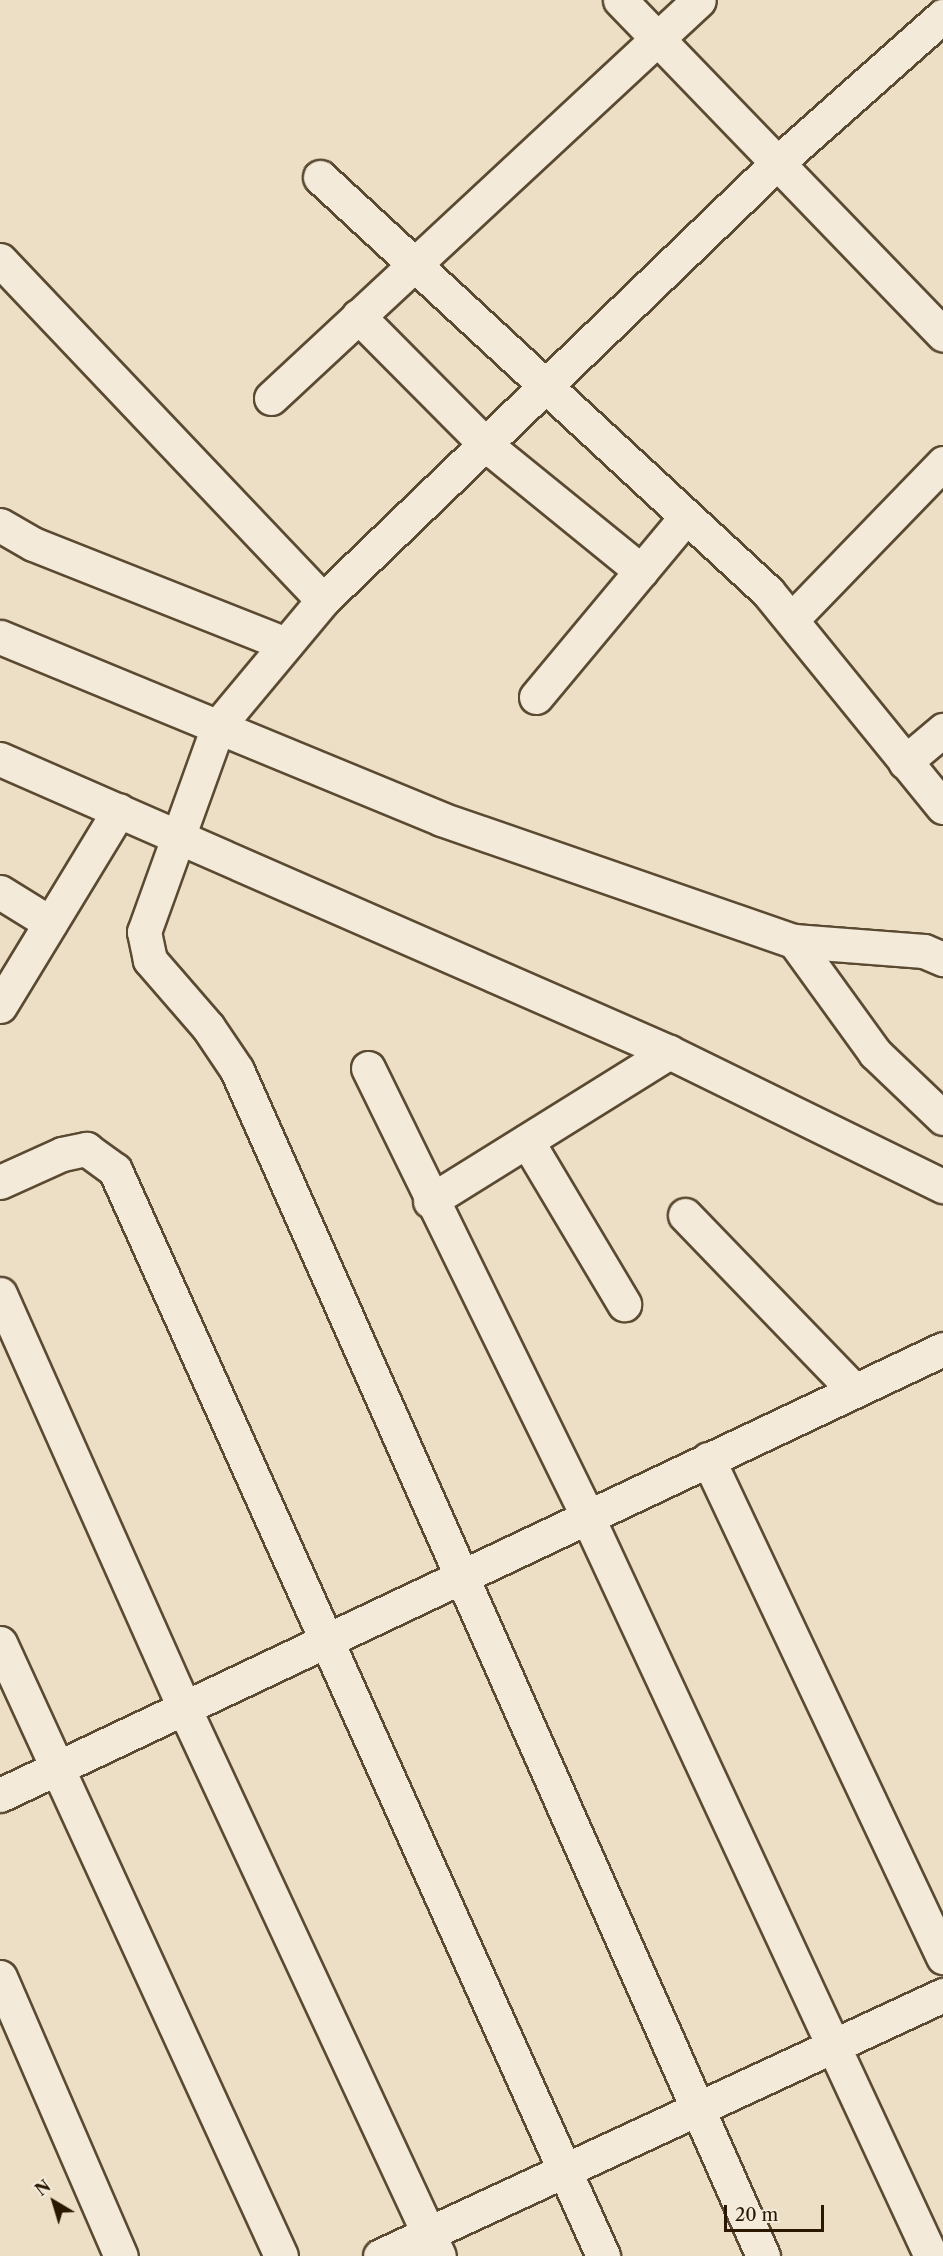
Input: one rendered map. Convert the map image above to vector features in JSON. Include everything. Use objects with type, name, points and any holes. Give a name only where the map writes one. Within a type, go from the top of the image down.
[{"type":"street","points":[[620,0],[775,165],[943,335]]},
{"type":"street","points":[[271,398],[654,38],[699,0]]},
{"type":"street","points":[[763,2256],[237,1070],[144,945],[218,726],[323,600],[775,165],[943,16]]},
{"type":"street","points":[[320,177],[793,618],[943,807]]},
{"type":"street","points":[[0,260],[323,600]]},
{"type":"street","points":[[358,316],[486,445],[641,571]]},
{"type":"street","points":[[793,618],[943,463]]},
{"type":"street","points":[[536,697],[686,517]]},
{"type":"street","points":[[0,525],[33,544],[286,644]]},
{"type":"street","points":[[0,637],[441,819],[794,941],[924,951],[943,959]]},
{"type":"street","points":[[905,762],[943,730]]},
{"type":"street","points":[[0,759],[669,1052],[943,1186]]},
{"type":"street","points":[[0,1006],[119,810]]},
{"type":"street","points":[[0,892],[50,924]]},
{"type":"street","points":[[794,941],[875,1053],[943,1118]]},
{"type":"street","points":[[430,1201],[669,1052]]},
{"type":"street","points":[[368,1068],[430,1201],[587,1516],[837,2044],[931,2256]]},
{"type":"street","points":[[527,1141],[624,1304]]},
{"type":"street","points":[[0,1182],[86,1149],[115,1170],[561,2170],[603,2256]]},
{"type":"street","points":[[684,1215],[854,1390]]},
{"type":"street","points":[[0,1294],[184,1708],[434,2246]]},
{"type":"street","points":[[0,1795],[943,1349]]},
{"type":"street","points":[[708,1459],[943,1957]]},
{"type":"street","points":[[0,1643],[281,2256]]},
{"type":"street","points":[[0,1977],[121,2256]]},
{"type":"street","points":[[380,2256],[434,2246],[561,2170],[943,1995]]}]
